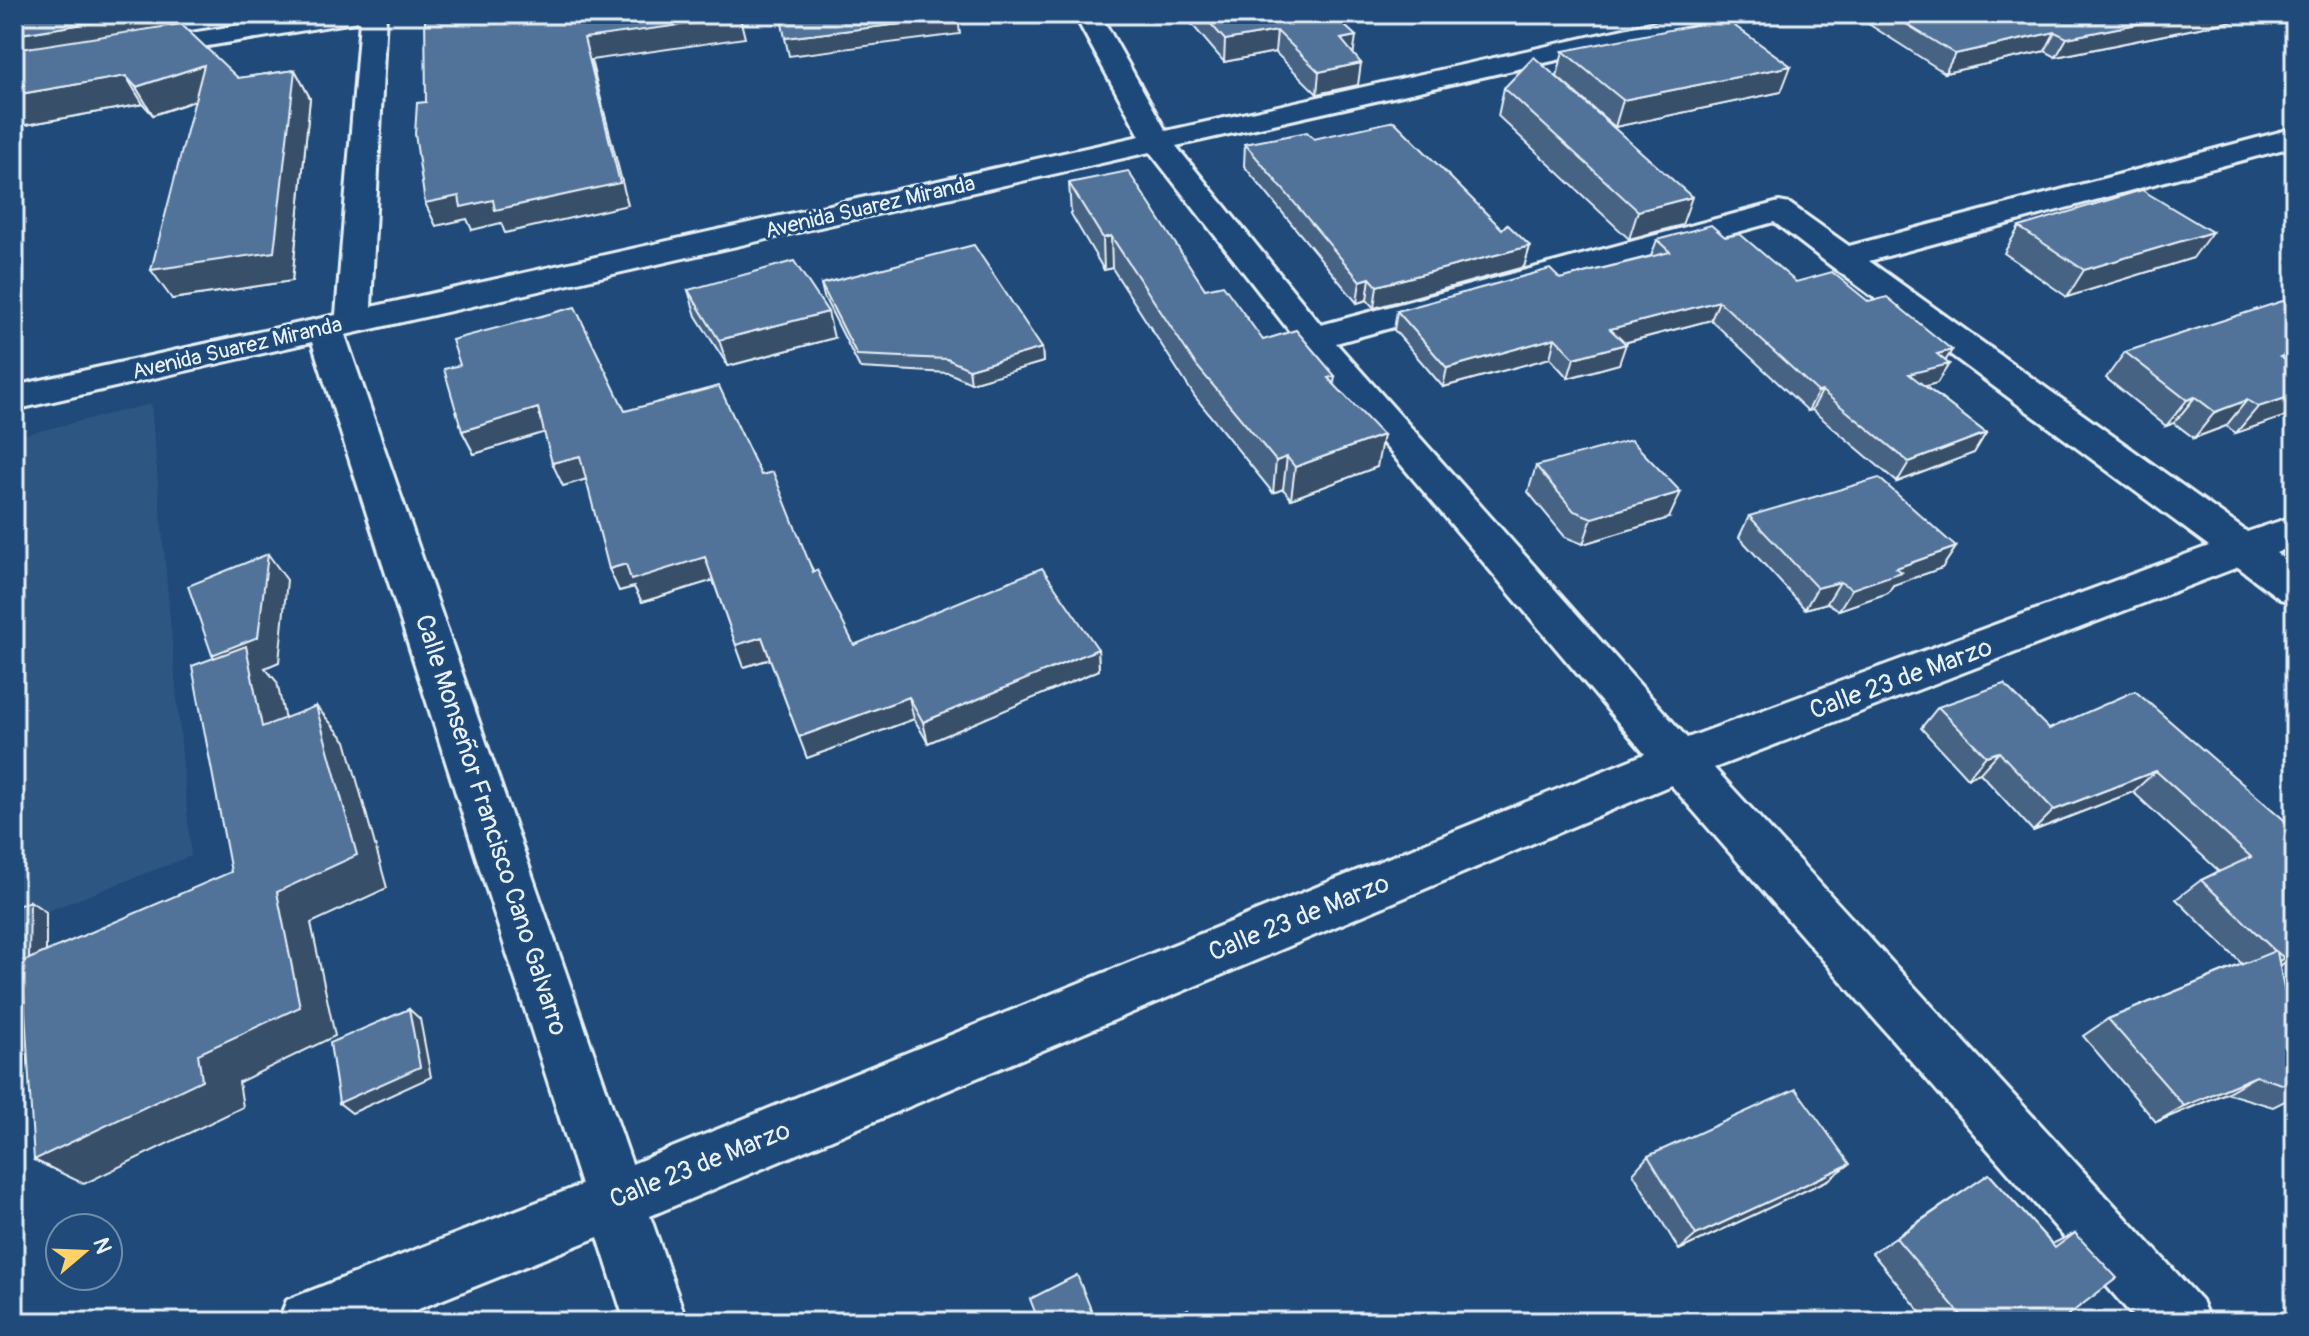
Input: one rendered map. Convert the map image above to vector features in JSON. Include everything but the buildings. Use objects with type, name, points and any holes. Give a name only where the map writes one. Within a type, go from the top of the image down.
[{"type":"street","points":[[123,52],[356,14]]},
{"type":"street","name":"Calle Monseñor Francisco Cano Galvarro","points":[[373,14],[339,325],[656,1322]]},
{"type":"street","points":[[1087,14],[1158,143],[1313,338],[1679,761],[2179,1322]]},
{"type":"street","name":"Avenida Suarez Miranda","points":[[14,398],[1726,14]]},
{"type":"street","points":[[1842,258],[2295,137]]},
{"type":"street","points":[[1313,338],[1779,211],[2295,588]]},
{"type":"street","name":"Calle 23 de Marzo","points":[[309,1322],[617,1200],[1679,761],[2295,530]]},
{"type":"shaded area","points":[[151,404],[191,856],[14,924],[14,437]]}]
